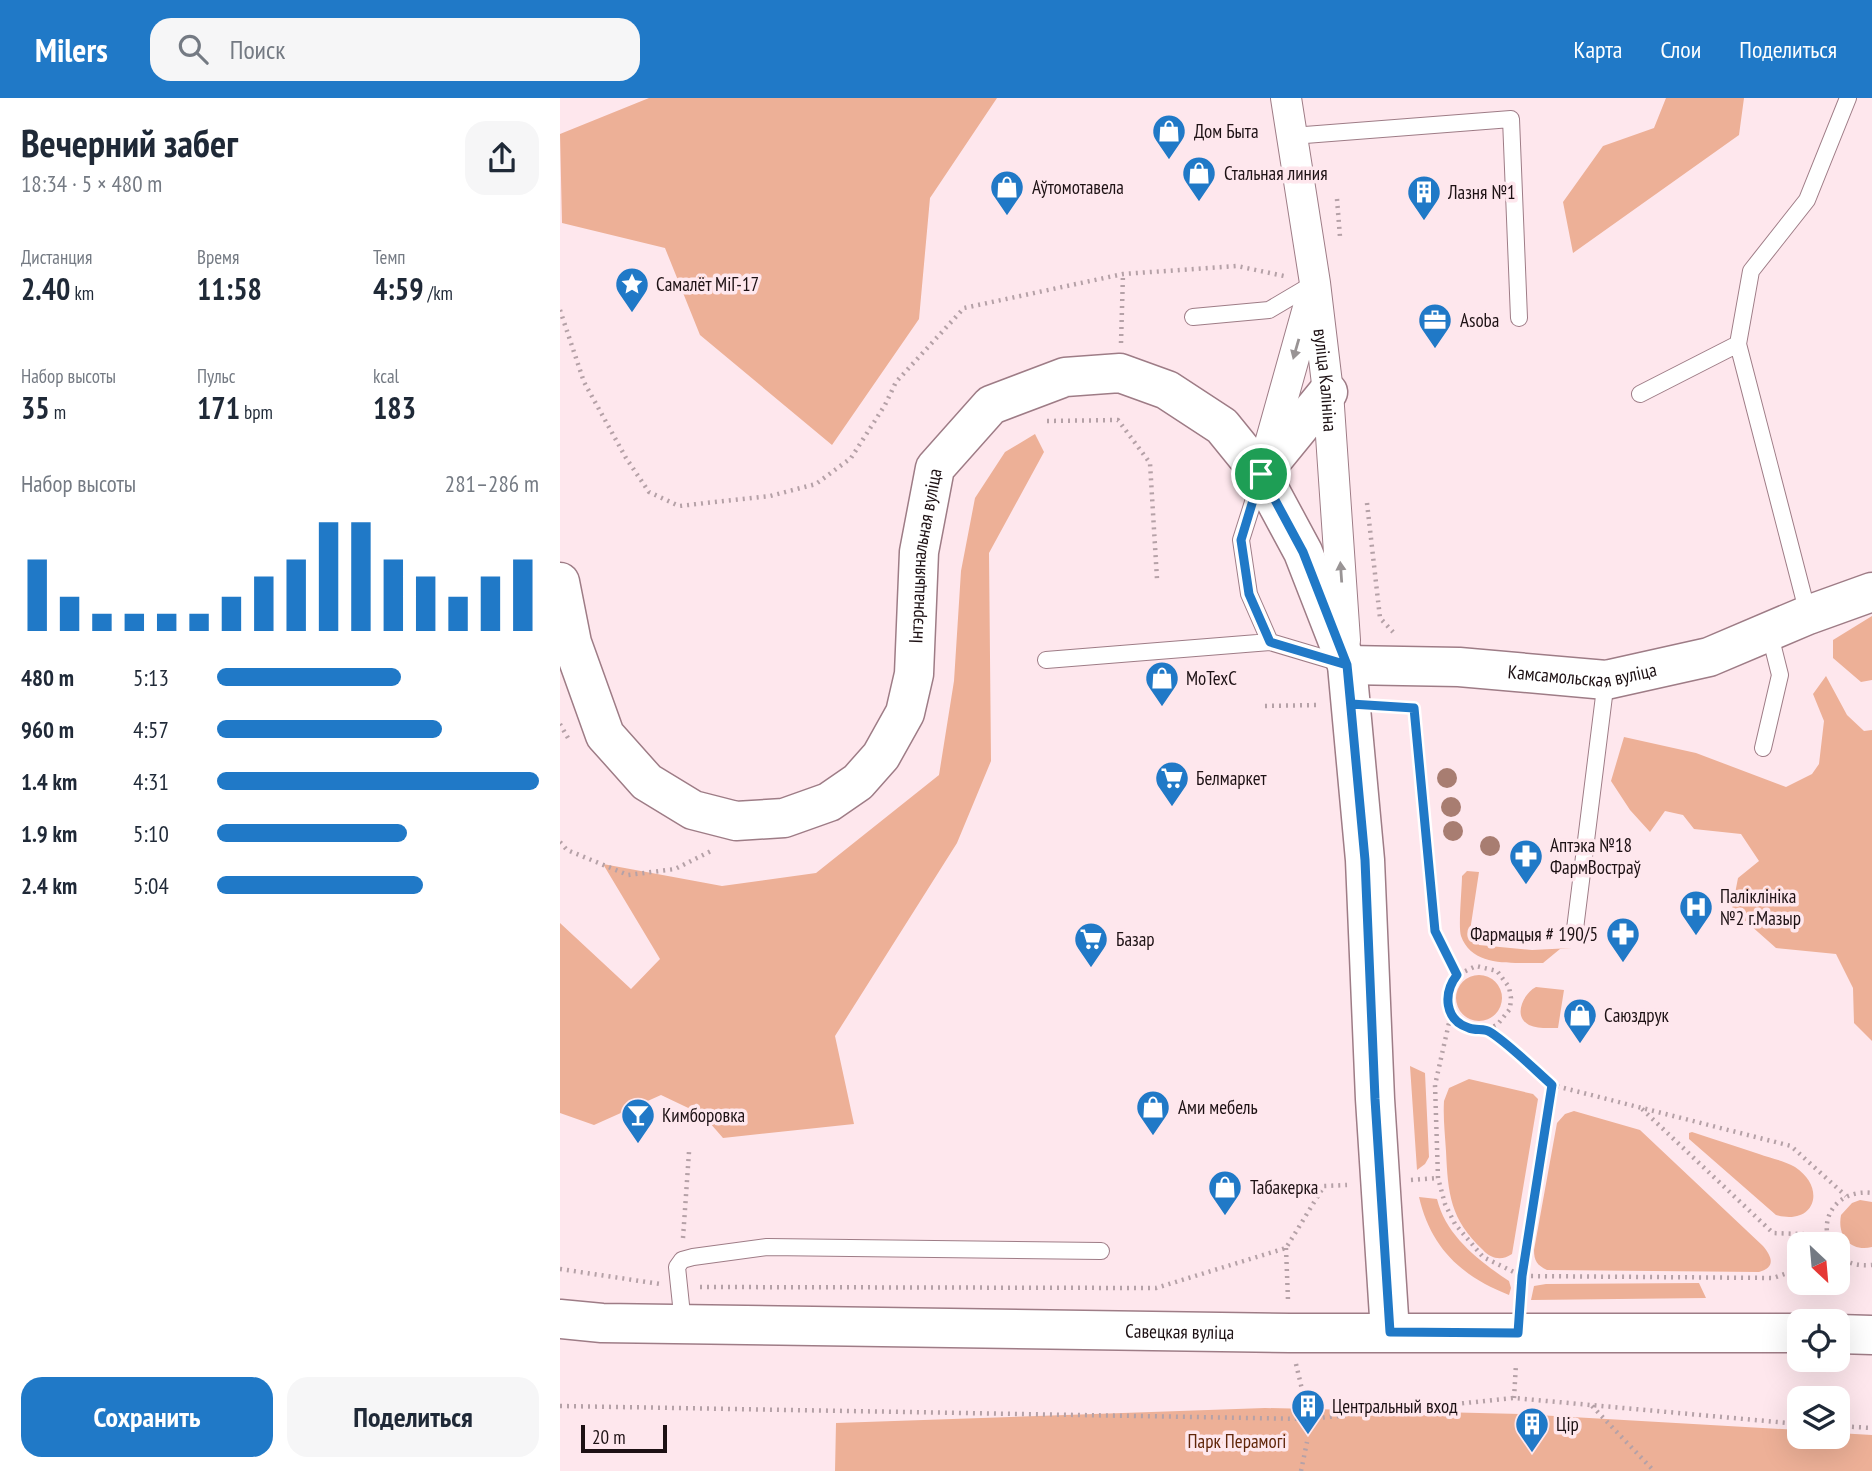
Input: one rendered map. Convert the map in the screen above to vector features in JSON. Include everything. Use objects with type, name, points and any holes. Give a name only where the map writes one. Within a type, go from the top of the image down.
[{"type":"main road","name":"Інтэрнацыянальная вуліца","points":[[560,582],[572,643],[605,735],[647,782],[693,810],[736,821],[784,818],[829,802],[858,782],[881,756],[905,713],[914,674],[919,552],[935,468],[990,405],[1065,377],[1120,373],[1167,390],[1222,426],[1261,474],[1303,552],[1347,665],[1365,860],[1375,1099],[1390,1332]]},
{"type":"main road","points":[[1261,474],[1328,392]]},
{"type":"main road","name":"Камсамольская вуліца","points":[[1347,665],[1459,667],[1606,680],[1709,657],[1808,615],[1872,592]]},
{"type":"main road","name":"Савецкая вуліца","points":[[560,1319],[602,1323],[1290,1333],[1787,1333]]},
{"type":"main road","points":[[1850,1334],[1872,1335]]},
{"type":"street","name":"вуліца Калініна","points":[[1286,98],[1315,283],[1328,392],[1347,665]]},
{"type":"street","points":[[1261,474],[1315,283]]},
{"type":"lane","points":[[1808,615],[1738,344],[1751,271],[1807,200],[1847,98]]},
{"type":"lane","points":[[1292,136],[1511,119],[1519,318]]},
{"type":"lane","points":[[1194,317],[1269,310],[1315,283]]},
{"type":"lane","points":[[1640,394],[1738,344]]},
{"type":"lane","points":[[1261,474],[1241,540],[1249,594],[1270,642]]},
{"type":"lane","points":[[1763,748],[1780,675],[1769,631]]},
{"type":"lane","points":[[1046,660],[1270,642],[1347,665]]},
{"type":"lane","points":[[1575,929],[1606,680]]},
{"type":"lane","points":[[683,1324],[677,1267],[681,1260],[767,1247],[1101,1251]]},
{"type":"path","points":[[1336,199],[1341,248]]},
{"type":"path","points":[[560,310],[583,382],[626,458],[649,492],[679,506],[770,496],[816,484],[851,458],[885,405],[896,382],[964,308],[1123,274],[1237,266],[1315,283]]},
{"type":"path","points":[[1366,493],[1380,618],[1400,640]]},
{"type":"path","points":[[1265,706],[1351,704],[1414,708],[1435,931],[1457,975]]},
{"type":"path","points":[[560,842],[567,850],[628,875],[675,869],[713,850]]},
{"type":"path","points":[[1451,1014],[1466,1028],[1487,1030],[1505,1018],[1511,998],[1510,988],[1497,971],[1487,967],[1476,966],[1457,975],[1447,993],[1451,1014],[1436,1085],[1438,1178],[1445,1204],[1455,1224],[1483,1257],[1522,1276],[1773,1278],[1787,1273]]},
{"type":"path","points":[[1487,1030],[1552,1085],[1791,1146],[1846,1196]]},
{"type":"path","points":[[1514,1398],[1522,1276],[1552,1085]]},
{"type":"path","points":[[1642,1108],[1773,1233],[1787,1234]]},
{"type":"path","points":[[681,1260],[689,1152]]},
{"type":"path","points":[[1826,1232],[1830,1212],[1846,1196],[1857,1192],[1872,1193]]},
{"type":"path","points":[[1850,1263],[1872,1265]]},
{"type":"path","points":[[560,1406],[1308,1419],[1514,1398],[1787,1423]]},
{"type":"path","points":[[1592,1405],[1654,1471]]},
{"type":"path","points":[[1308,1419],[1308,1430]]},
{"type":"path","points":[[1850,1427],[1872,1428]]},
{"type":"path","points":[[1301,1471],[1307,1442]]},
{"type":"green space","points":[[649,98],[997,98],[930,198],[919,319],[832,445],[700,335],[665,248],[562,223],[560,134]]},
{"type":"green space","points":[[1666,98],[1744,98],[1739,135],[1573,253],[1563,202],[1603,146],[1654,128]]},
{"type":"green space","points":[[1035,434],[1044,452],[989,553],[991,761],[957,843],[835,1036],[854,1124],[723,1138],[703,1115],[661,1095],[594,1125],[560,1113],[560,923],[631,989],[660,959],[603,864],[722,886],[816,873],[939,775],[954,681],[961,571],[975,498],[1005,452]]},
{"type":"green space","points":[[1872,616],[1872,680],[1861,682],[1833,658],[1833,640]]},
{"type":"green space","points":[[1826,676],[1847,715],[1864,731],[1872,730],[1872,1041],[1854,1023],[1853,988],[1836,954],[1776,948],[1732,909],[1738,878],[1759,861],[1741,834],[1694,829],[1683,815],[1665,811],[1650,832],[1630,810],[1611,781],[1624,737],[1696,753],[1786,787],[1812,774],[1819,764],[1824,721],[1813,694]]},
{"type":"green space","points":[[1467,871],[1479,872],[1470,931],[1479,945],[1532,950],[1572,948],[1560,949],[1543,963],[1508,963],[1485,959],[1475,954],[1467,947],[1460,931],[1462,876]]},
{"type":"green space","points":[[1479,975],[1495,982],[1502,998],[1495,1014],[1479,1021],[1463,1014],[1456,998],[1463,982]]},
{"type":"green space","points":[[1536,987],[1564,990],[1558,1028],[1532,1026],[1521,1016],[1524,999]]},
{"type":"green space","points":[[1410,1066],[1425,1073],[1429,1157],[1417,1170]]},
{"type":"green space","points":[[1469,1079],[1533,1094],[1538,1099],[1512,1254],[1504,1258],[1486,1253],[1472,1239],[1457,1216],[1450,1193],[1444,1101],[1449,1088]]},
{"type":"green space","points":[[1574,1111],[1640,1130],[1763,1246],[1771,1261],[1768,1267],[1759,1272],[1547,1270],[1541,1266],[1535,1260],[1534,1250],[1557,1123],[1565,1114]]},
{"type":"green space","points":[[1689,1133],[1795,1167],[1811,1185],[1812,1203],[1808,1210],[1789,1217],[1776,1215],[1689,1139]]},
{"type":"green space","points":[[1419,1197],[1437,1199],[1441,1212],[1456,1236],[1475,1256],[1509,1281],[1509,1295],[1476,1279],[1450,1258],[1431,1231]]},
{"type":"green space","points":[[1860,1200],[1872,1202],[1872,1247],[1851,1245],[1850,1232],[1842,1232],[1841,1215],[1852,1203]]},
{"type":"green space","points":[[1699,1283],[1706,1298],[1531,1300],[1534,1286],[1546,1284]]},
{"type":"green space","name":"Парк Перамогі","points":[[1265,1408],[1521,1414],[1787,1429],[1787,1449],[1850,1449],[1850,1434],[1872,1435],[1872,1471],[835,1471],[836,1423]]},
{"type":"place","name":"Дом Быта","points":[[1169,161]]},
{"type":"place","name":"Стальная линия","points":[[1199,203]]},
{"type":"place","name":"Аўтомотавела","points":[[1007,217]]},
{"type":"place","name":"Лазня №1","points":[[1424,222]]},
{"type":"place","name":"Самалёт МіГ-17","points":[[632,314]]},
{"type":"place","name":"Asoba","points":[[1435,350]]},
{"type":"place","name":"MoTexC","points":[[1162,708]]},
{"type":"place","name":"Белмаркет","points":[[1172,808]]},
{"type":"place","name":"Аптэка №18 ФармВостраў","points":[[1526,886]]},
{"type":"place","name":"Паліклініка №2 г.Мазыр","points":[[1696,937]]},
{"type":"place","name":"Фармацыя # 190/5","points":[[1623,964]]},
{"type":"place","name":"Базар","points":[[1091,969]]},
{"type":"place","name":"Саюздрук","points":[[1580,1045]]},
{"type":"place","name":"Ами мебель","points":[[1153,1137]]},
{"type":"place","name":"Кимборовка","points":[[638,1145]]},
{"type":"place","name":"Табакерка","points":[[1225,1217]]},
{"type":"place","name":"Центральный вход","points":[[1308,1436]]},
{"type":"place","name":"Цір","points":[[1532,1454]]},
{"type":"route","points":[[1261,474],[1241,540],[1249,594],[1270,642],[1347,665],[1365,860],[1375,1099],[1390,1332],[1518,1333],[1522,1276],[1552,1085],[1487,1030],[1466,1028],[1451,1014],[1447,993],[1457,975],[1435,931],[1414,708],[1351,704],[1347,665],[1303,552],[1261,474]]}]
